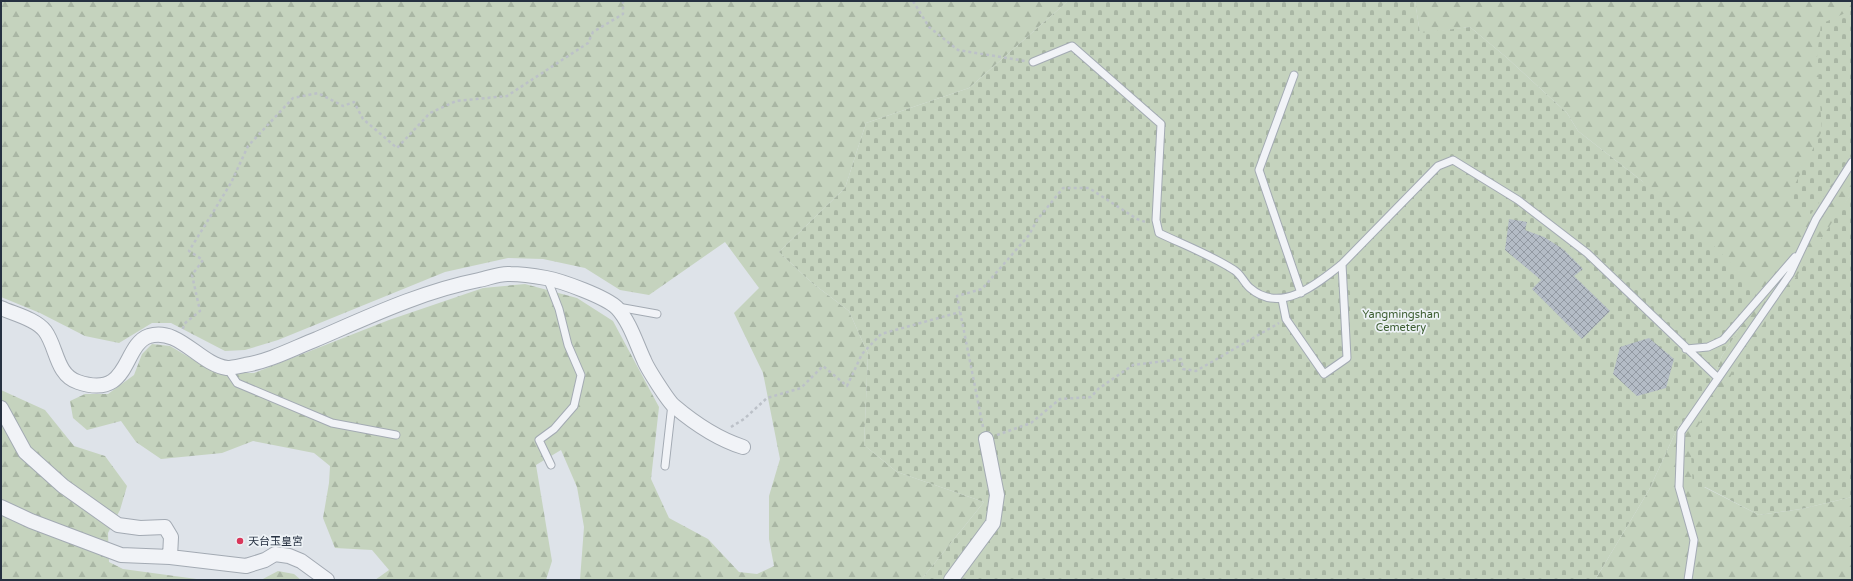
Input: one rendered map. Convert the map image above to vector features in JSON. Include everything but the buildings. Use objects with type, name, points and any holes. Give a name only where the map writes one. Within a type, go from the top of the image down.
[{"type":"street","points":[[1,308],[31,320],[44,330],[63,371],[76,382],[94,386],[109,383],[124,371],[136,345],[148,336],[166,334],[206,359],[226,368],[248,365],[286,352],[380,312],[451,286],[509,273],[547,278],[570,284],[616,307],[631,330],[645,363],[672,404],[716,436],[743,447]]},
{"type":"street","points":[[1,408],[25,452],[63,486],[118,525],[140,528],[165,526],[171,537],[170,557]]},
{"type":"street","points":[[951,580],[993,523],[996,495],[986,439]]},
{"type":"street","points":[[1,507],[31,521],[121,555],[170,557],[246,566],[265,560],[275,554],[289,556],[301,561],[327,580]]},
{"type":"lane","points":[[1033,62],[1072,46],[1161,124],[1156,220],[1159,234],[1235,271],[1250,289],[1263,296],[1282,299],[1301,293],[1342,264],[1438,166],[1453,160],[1518,200],[1552,225],[1587,254],[1718,378]]},
{"type":"lane","points":[[1294,75],[1260,170],[1301,293]]},
{"type":"lane","points":[[1688,580],[1694,540],[1679,487],[1681,432],[1790,274],[1816,219],[1852,162]]},
{"type":"lane","points":[[1686,348],[1708,347],[1723,340],[1802,249]]},
{"type":"lane","points":[[1282,299],[1286,319],[1324,374],[1347,358],[1342,264]]},
{"type":"lane","points":[[547,278],[559,309],[568,345],[581,375],[574,406],[554,429],[539,440],[550,465]]},
{"type":"lane","points":[[616,307],[657,314]]},
{"type":"lane","points":[[226,368],[237,383],[332,423],[396,435]]},
{"type":"lane","points":[[665,466],[672,404]]},
{"type":"path","points":[[182,344],[184,324],[200,311],[192,275],[203,260],[190,251],[231,183],[248,146],[293,98],[318,93],[343,106],[354,102],[363,119],[398,148],[430,113],[456,101],[507,96],[588,43],[593,32],[623,14],[624,1]]},
{"type":"path","points":[[913,1],[929,27],[958,50],[1033,62]]},
{"type":"path","points":[[1158,226],[1137,219],[1089,188],[1063,188],[1037,220],[1029,235],[982,289],[957,296],[986,439],[1031,423],[1060,399],[1091,397],[1098,389],[1133,365],[1181,359],[1183,369],[1196,371],[1286,319]]},
{"type":"path","points":[[716,436],[744,419],[767,398],[800,388],[824,366],[847,386],[862,354],[881,334],[960,312]]},
{"type":"green space","points":[[1,1],[1068,1],[969,88],[866,123],[845,188],[779,252],[811,282],[849,311],[868,354],[864,445],[897,472],[984,502],[921,580],[580,580],[584,527],[577,487],[561,450],[536,465],[552,561],[546,580],[375,580],[389,570],[372,550],[335,548],[323,518],[329,483],[330,466],[314,453],[253,441],[222,453],[161,459],[136,442],[121,421],[87,430],[73,418],[70,401],[85,394],[108,394],[134,375],[142,354],[152,344],[170,346],[216,373],[254,373],[389,320],[483,288],[525,284],[577,298],[613,321],[659,407],[651,479],[669,518],[708,539],[739,572],[757,574],[774,566],[769,539],[769,496],[780,459],[763,373],[734,313],[759,288],[725,242],[649,295],[620,290],[585,268],[543,259],[508,258],[445,272],[278,340],[245,350],[225,351],[171,323],[152,323],[119,343],[85,336],[40,313],[1,297]]},
{"type":"green space","name":"Yangmingshan Cemetery","points":[[1068,1],[1415,1],[1420,33],[1470,27],[1506,57],[1567,113],[1578,131],[1642,181],[1717,249],[1757,291],[1745,320],[1722,356],[1709,388],[1677,429],[1649,490],[1595,580],[921,580],[984,502],[897,472],[864,445],[868,354],[849,311],[811,282],[779,252],[845,188],[866,123],[969,88]]},
{"type":"green space","points":[[1415,1],[1852,1],[1852,192],[1839,214],[1704,487],[1759,515],[1801,509],[1852,497],[1852,580],[1595,580],[1649,490],[1677,429],[1709,388],[1722,356],[1745,320],[1642,181],[1578,131],[1567,113],[1506,57],[1470,27],[1420,34]]},
{"type":"green space","points":[[1852,10],[1852,155],[1811,214],[1787,200],[1822,131],[1817,57],[1821,24]]},
{"type":"green space","points":[[1852,192],[1852,497],[1801,509],[1759,515],[1705,487],[1693,487],[1690,438]]},
{"type":"green space","points":[[1,390],[45,410],[74,446],[105,456],[127,486],[120,510],[108,533],[109,562],[123,569],[204,580],[1,580]]},
{"type":"green space","points":[[278,571],[294,574],[301,580],[261,580]]},
{"type":"place","name":"天台玉皇宮","points":[[240,541]]}]
